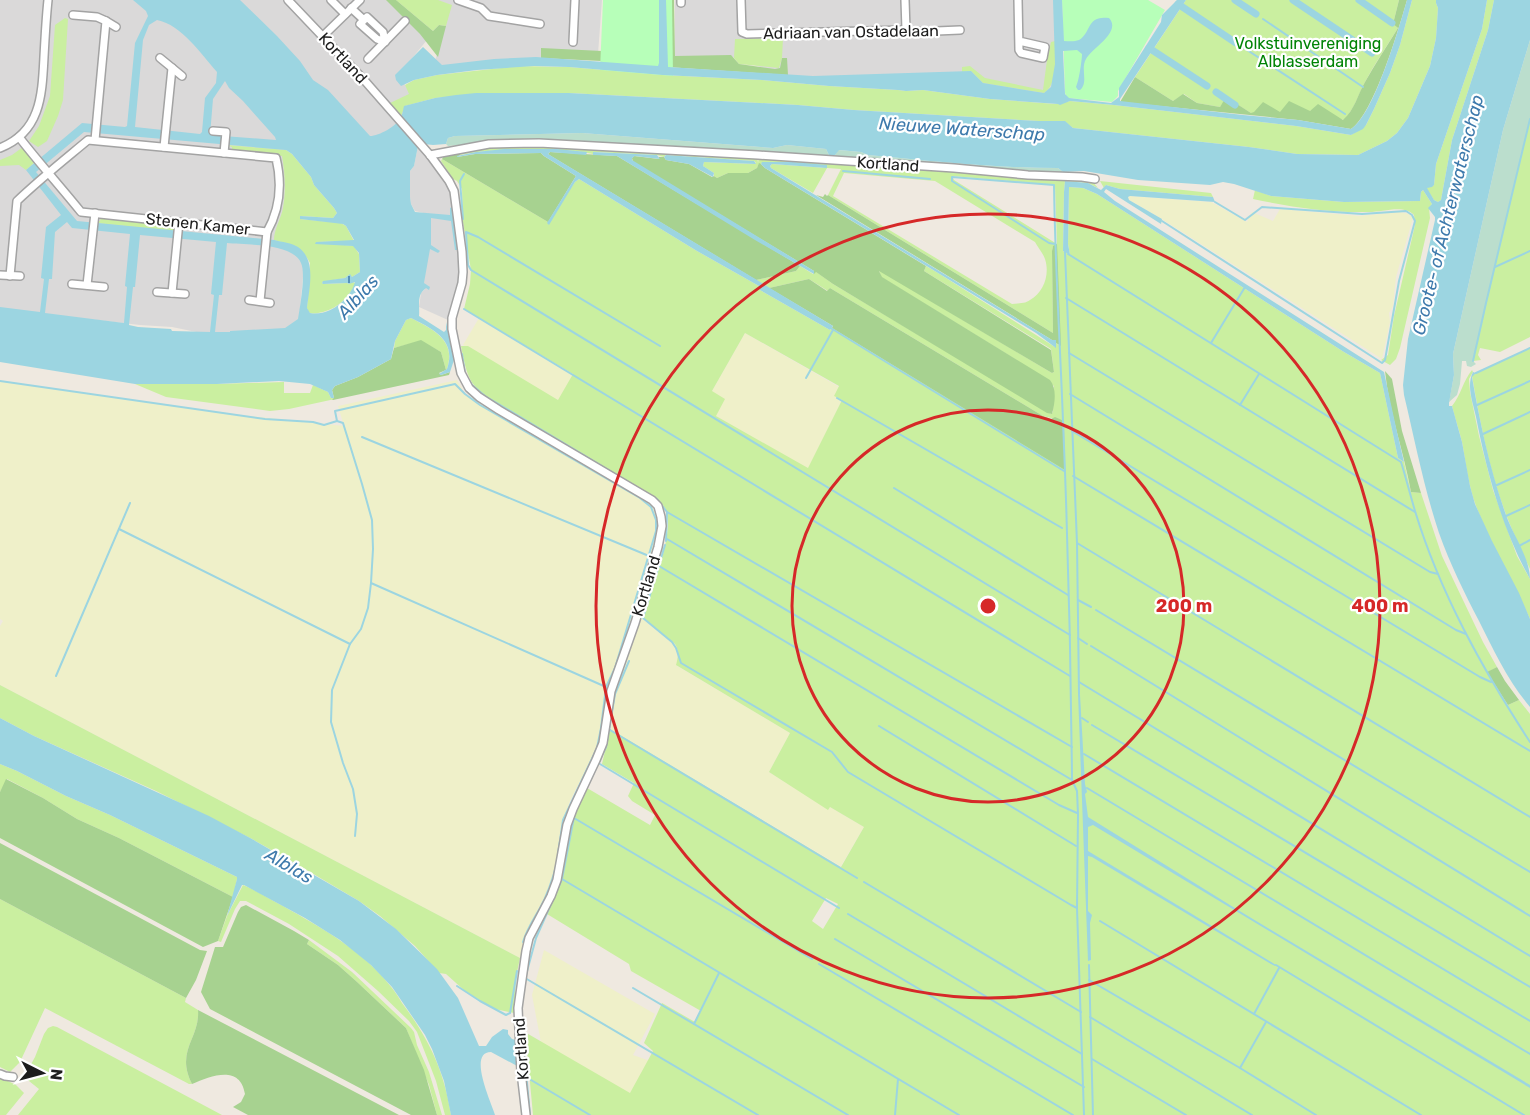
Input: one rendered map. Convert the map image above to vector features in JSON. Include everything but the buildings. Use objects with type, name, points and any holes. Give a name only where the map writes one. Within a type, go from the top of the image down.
[{"type":"street","points":[[0,148],[13,142],[30,125],[41,100],[48,0]]},
{"type":"street","name":"Kortland","points":[[288,0],[430,154],[454,191],[463,272],[452,318],[452,329],[460,374],[469,388],[499,410],[652,500],[658,506],[662,518],[655,560],[611,691],[603,743],[567,825],[557,880],[529,938],[526,951],[518,1008],[526,1115]]},
{"type":"street","points":[[331,0],[345,14]]},
{"type":"street","points":[[323,36],[360,0]]},
{"type":"street","points":[[458,0],[481,8],[489,16],[540,24]]},
{"type":"street","points":[[573,42],[575,0]]},
{"type":"street","name":"Adriaan van Ostadelaan","points":[[741,0],[742,32],[747,34],[960,30]]},
{"type":"street","points":[[905,0],[906,30]]},
{"type":"street","points":[[1018,0],[1019,41]]},
{"type":"street","points":[[351,8],[364,20],[360,24],[377,39],[385,42]]},
{"type":"street","points":[[73,15],[97,17],[116,27]]},
{"type":"street","points":[[10,276],[17,201],[46,172],[95,137],[106,21]]},
{"type":"street","points":[[368,59],[405,21]]},
{"type":"street","points":[[160,58],[182,76]]},
{"type":"street","points":[[164,144],[172,68]]},
{"type":"street","points":[[213,130],[226,132],[224,151]]},
{"type":"street","name":"Stenen Kamer","points":[[19,137],[81,212],[95,217],[267,232],[273,222],[279,190],[276,158],[95,137]]},
{"type":"street","name":"Kortland","points":[[430,154],[489,144],[548,143],[779,156],[1095,179]]},
{"type":"street","points":[[87,285],[95,217]]},
{"type":"street","points":[[172,293],[178,225]]},
{"type":"street","points":[[260,301],[267,232]]},
{"type":"street","points":[[0,275],[20,276]]},
{"type":"street","points":[[72,284],[104,287]]},
{"type":"street","points":[[157,292],[185,294]]},
{"type":"street","points":[[249,300],[270,303]]},
{"type":"street","points":[[0,1074],[14,1077]]},
{"type":"shaded area","points":[[0,0],[387,0],[427,40],[399,74],[410,94],[401,121],[370,143],[285,148],[297,254],[304,265],[299,321],[288,331],[211,335],[172,327],[0,311]]},
{"type":"shaded area","points":[[435,0],[602,0],[598,54],[439,67],[435,61],[451,5]]},
{"type":"shaded area","points":[[675,0],[1056,0],[1057,72],[1049,95],[787,78],[736,57],[675,64]]},
{"type":"shaded area","points":[[418,146],[449,187],[462,269],[448,320],[419,307],[421,293],[425,289],[428,214],[415,211],[411,204],[410,171],[414,166]]},
{"type":"green space","points":[[386,0],[396,0],[433,31],[439,25],[446,26],[438,57],[420,34]]},
{"type":"green space","points":[[396,0],[438,0],[452,5],[446,26],[439,25],[433,31]]},
{"type":"green space","points":[[603,0],[672,0],[673,76],[600,70]]},
{"type":"green space","points":[[666,0],[674,0],[675,56],[731,55],[739,64],[775,69],[780,68],[782,58],[787,58],[788,75],[667,67]]},
{"type":"green space","points":[[1062,0],[1148,0],[1165,10],[1118,91],[1118,96],[1112,102],[1067,98]]},
{"type":"green space","name":"Volkstuinvereniging Alblasserdam","points":[[1186,0],[1399,0],[1393,24],[1398,28],[1344,120],[1312,110],[1251,113],[1227,98],[1220,107],[1197,103],[1184,94],[1173,101],[1135,77]]},
{"type":"green space","points":[[1399,0],[1407,0],[1385,69],[1368,106],[1360,120],[1351,129],[1298,120],[1120,102],[1135,77],[1173,101],[1183,94],[1197,103],[1220,107],[1226,97],[1251,113],[1263,102],[1280,112],[1289,101],[1310,111],[1318,104],[1343,120],[1353,107],[1362,87],[1398,28],[1393,24]]},
{"type":"green space","points":[[1412,0],[1436,0],[1438,8],[1436,38],[1430,66],[1408,118],[1397,133],[1387,141],[1358,155],[1297,154],[1073,128],[1064,121],[798,105],[569,93],[513,93],[435,98],[405,106],[401,116],[390,103],[409,94],[405,85],[414,80],[437,75],[518,66],[569,67],[829,86],[923,90],[990,99],[1056,104],[1070,101],[1296,126],[1351,135],[1366,125],[1374,109],[1400,45]]},
{"type":"green space","points":[[1487,0],[1494,0],[1488,30],[1452,140],[1441,200],[1438,202],[1426,188],[1434,185],[1436,164],[1482,29]]},
{"type":"green space","points":[[65,18],[68,19],[63,100],[47,141],[38,147],[29,141],[39,126],[50,96],[55,25]]},
{"type":"green space","points":[[783,38],[779,68],[739,64],[734,58],[735,39]]},
{"type":"green space","points":[[1530,40],[1530,119],[1473,361],[1476,364],[1471,367],[1467,366],[1466,361],[1462,361],[1457,395],[1449,402],[1454,375],[1453,354],[1503,130]]},
{"type":"green space","points":[[1055,41],[1054,77],[1052,84],[1044,93],[983,83],[971,71],[962,72],[962,67],[970,66],[985,78],[1043,90],[1051,42]]},
{"type":"green space","points":[[541,48],[602,51],[601,61],[541,58]]},
{"type":"green space","points":[[1530,119],[1530,337],[1500,352],[1480,348],[1478,355],[1481,360],[1473,361],[1486,303]]},
{"type":"green space","points":[[582,133],[773,148],[787,145],[826,149],[829,155],[812,156],[531,140],[448,146],[446,144],[448,138],[455,136]]},
{"type":"green space","points":[[227,145],[286,150],[292,154],[334,208],[337,213],[333,218],[300,216],[300,219],[341,223],[346,226],[354,241],[316,242],[354,246],[359,254],[360,272],[352,277],[349,275],[345,278],[322,282],[323,284],[356,283],[339,304],[323,312],[314,314],[308,312],[310,263],[299,250],[274,240],[284,202],[285,182],[282,156],[232,150],[232,147]]},
{"type":"green space","points":[[561,145],[757,156],[758,163],[759,157],[841,161],[943,171],[1092,181],[1098,188],[1088,183],[1065,181],[1063,251],[1070,255],[1068,244],[1069,187],[1083,188],[1097,194],[1380,373],[1398,458],[1404,462],[1411,492],[1421,493],[1442,556],[1497,667],[1488,672],[1508,705],[1519,700],[1530,714],[1530,1115],[533,1115],[523,1031],[630,1093],[653,1051],[644,1043],[662,1003],[695,1022],[701,1011],[631,971],[629,964],[547,914],[561,880],[576,809],[587,788],[650,825],[655,815],[628,796],[634,783],[602,764],[610,729],[841,867],[864,827],[830,807],[828,810],[769,772],[790,733],[676,665],[678,654],[675,644],[642,617],[656,578],[668,531],[668,518],[662,504],[652,495],[483,394],[472,382],[461,346],[468,346],[558,400],[573,374],[464,309],[471,270],[463,222],[462,189],[441,161],[442,159],[548,222],[579,179],[759,286],[760,290],[830,330],[832,328],[1065,469],[1064,421],[1043,416],[830,288],[828,291],[809,279],[769,288],[756,280],[796,271],[800,266],[813,274],[815,271],[1051,414],[1054,386],[1015,359],[881,277],[879,270],[1052,373],[1054,372],[1051,349],[924,271],[926,266],[1055,347],[1056,343],[1060,346],[1053,246],[1053,333],[828,195],[841,169],[793,162],[763,162],[748,173],[728,173],[717,178],[714,173],[703,166],[704,162],[756,163],[754,161],[666,155],[664,157],[594,152],[593,154],[561,150],[500,150],[460,155],[460,150],[482,147]],"holes":[[[844,173],[935,181],[1035,242],[1045,259],[1047,271],[1045,282],[1035,297],[1024,303],[1012,304],[833,196]],[[952,176],[1055,185],[1057,244],[954,180]],[[745,333],[839,386],[834,396],[842,400],[808,468],[716,416],[725,399],[712,391]],[[826,898],[838,904],[823,929],[812,921]]]},
{"type":"green space","points":[[23,147],[35,162],[26,170],[19,165],[0,166],[0,160]]},
{"type":"green space","points":[[460,150],[460,155],[457,157],[475,154],[541,153],[576,176],[548,222],[442,159]]},
{"type":"green space","points":[[838,150],[963,164],[1058,168],[1063,172],[1041,173],[836,157]]},
{"type":"green space","points":[[550,152],[617,156],[800,266],[796,271],[756,280],[551,156],[548,154]]},
{"type":"green space","points":[[634,156],[659,159],[659,157],[664,157],[666,160],[689,164],[717,178],[728,173],[748,173],[757,168],[759,163],[761,164],[926,266],[924,271],[1051,350],[1054,372],[1052,373],[879,271],[882,277],[1050,380],[1055,401],[1052,414],[816,272],[814,274],[814,271],[633,162]]},
{"type":"green space","points":[[772,164],[827,168],[813,193],[771,168]]},
{"type":"green space","points":[[1100,181],[1211,193],[1213,197],[1120,189],[1106,185],[1104,188]]},
{"type":"green space","points":[[1255,190],[1271,196],[1344,202],[1420,201],[1423,190],[1432,204],[1429,208],[1430,218],[1400,348],[1396,359],[1390,365],[1381,360],[1388,355],[1394,316],[1415,225],[1414,215],[1399,209],[1354,212],[1296,207],[1253,199]]},
{"type":"green space","points":[[825,194],[1053,333],[1052,251],[1053,246],[1057,244],[1061,346],[1056,343],[1056,340],[1052,340],[816,195],[823,197]]},
{"type":"green space","points":[[1130,196],[1211,202],[1247,222],[1252,212],[1273,221],[1280,209],[1359,216],[1400,212],[1409,214],[1413,218],[1396,277],[1393,306],[1389,313],[1390,322],[1382,359],[1129,200]]},
{"type":"green space","points":[[101,217],[171,224],[171,228],[175,231],[97,223]]},
{"type":"green space","points":[[809,279],[827,291],[830,288],[1043,416],[1051,419],[1055,417],[1064,421],[1065,470],[769,288]]},
{"type":"green space","points":[[411,318],[434,331],[446,343],[449,359],[446,370],[441,352],[421,341],[394,348],[395,341],[406,320]]},
{"type":"green space","points":[[479,318],[573,374],[559,401],[463,345]]},
{"type":"green space","points":[[745,333],[839,387],[842,400],[808,469],[716,416],[712,391]]},
{"type":"green space","points":[[421,340],[441,352],[446,370],[439,373],[441,375],[450,372],[449,375],[332,399],[334,398],[332,390],[335,386],[358,377],[391,359],[394,348]]},
{"type":"green space","points":[[1530,348],[1530,569],[1495,483],[1472,376]]},
{"type":"green space","points":[[1472,370],[1469,379],[1470,392],[1493,490],[1517,556],[1530,579],[1530,619],[1482,520],[1469,482],[1462,442],[1452,406]]},
{"type":"green space","points":[[1385,371],[1392,379],[1402,431],[1421,493],[1411,492]]},
{"type":"green space","points":[[457,380],[465,394],[484,407],[643,498],[652,506],[658,525],[645,580],[607,692],[601,737],[570,801],[551,885],[529,931],[520,958],[0,685],[0,626],[3,621],[0,619],[0,381],[240,415],[344,426],[338,406]]},
{"type":"green space","points":[[284,382],[284,393],[310,393],[313,385],[328,392],[331,398],[335,399],[270,411],[166,397],[135,384],[217,384]]},
{"type":"green space","points":[[642,617],[677,646],[677,666],[790,733],[769,772],[828,809],[830,807],[864,827],[841,866],[611,730],[615,695]]},
{"type":"green space","points":[[1497,667],[1519,700],[1508,705],[1487,672]]},
{"type":"green space","points":[[0,685],[520,958],[516,977],[514,1013],[495,1009],[465,991],[446,974],[439,973],[415,946],[380,916],[300,866],[156,791],[34,736],[0,718]]},
{"type":"green space","points":[[0,764],[237,877],[233,897],[77,819],[7,779],[0,792]]},
{"type":"green space","points":[[6,779],[77,819],[233,897],[218,941],[203,947],[0,838],[0,792]]},
{"type":"green space","points":[[0,843],[200,950],[207,951],[186,998],[0,899]]},
{"type":"green space","points":[[243,885],[328,932],[356,952],[381,975],[428,1042],[440,1069],[451,1115],[445,1115],[436,1081],[417,1032],[378,991],[338,956],[289,924],[246,901],[240,901],[221,942],[218,941],[227,916]]},
{"type":"green space","points":[[0,899],[186,998],[185,1002],[198,1010],[196,1029],[186,1062],[192,1084],[45,1008],[20,1062],[10,1072],[0,1067]]},
{"type":"green space","points":[[246,905],[309,940],[307,944],[338,965],[406,1028],[424,1070],[437,1115],[411,1115],[210,1009],[201,992],[215,947],[223,947],[238,912]]},
{"type":"green space","points":[[309,940],[352,972],[411,1028],[429,1072],[442,1115],[437,1115],[429,1085],[406,1028],[338,965],[307,944]]},
{"type":"green space","points":[[544,950],[655,1014],[633,1055],[656,1063],[630,1105],[543,1053],[532,995]]},
{"type":"green space","points":[[198,1010],[399,1115],[248,1115],[233,1107],[241,1102],[245,1094],[237,1079],[224,1075],[192,1084],[186,1062],[196,1029]]},
{"type":"green space","points":[[53,1026],[222,1115],[18,1115],[39,1089],[24,1077],[44,1034],[48,1028]]},
{"type":"green space","points":[[0,1077],[16,1085],[24,1093],[6,1115],[0,1115]]},
{"type":"water","points":[[133,0],[240,0],[300,61],[313,80],[328,90],[370,136],[383,132],[396,124],[404,106],[435,98],[476,93],[569,93],[1065,121],[1073,128],[1297,154],[1358,155],[1387,141],[1397,133],[1408,118],[1430,66],[1436,38],[1438,8],[1436,0],[1487,0],[1482,29],[1436,164],[1434,185],[1427,188],[1434,200],[1438,202],[1441,200],[1452,140],[1488,30],[1494,0],[1530,0],[1530,40],[1503,130],[1453,354],[1454,375],[1449,406],[1452,406],[1462,442],[1475,504],[1530,619],[1530,707],[1502,666],[1448,556],[1429,499],[1404,395],[1408,339],[1435,220],[1428,208],[1432,204],[1423,190],[1420,201],[1344,202],[1271,196],[1223,182],[1210,185],[1138,180],[1084,171],[1063,172],[1058,168],[963,164],[839,150],[835,155],[829,155],[826,149],[787,145],[773,148],[582,133],[455,136],[448,138],[446,144],[418,146],[414,166],[410,171],[410,197],[415,212],[450,215],[452,207],[458,250],[455,250],[451,221],[431,218],[431,245],[440,251],[438,253],[430,249],[424,283],[430,287],[421,294],[419,305],[419,316],[444,332],[446,322],[454,360],[450,372],[439,374],[447,369],[449,350],[446,343],[435,331],[411,318],[406,320],[395,341],[391,359],[358,377],[335,386],[332,390],[334,398],[331,398],[328,392],[310,384],[279,381],[135,384],[0,362],[0,307],[40,312],[46,227],[61,215],[26,170],[82,123],[127,126],[135,43],[148,16],[146,11]],"holes":[[[157,20],[175,28],[190,41],[217,72],[216,83],[205,98],[200,134],[135,127],[143,40],[149,25]],[[225,81],[276,140],[210,135],[213,99]],[[84,132],[286,150],[311,177],[314,185],[337,213],[333,218],[300,216],[300,219],[343,224],[354,240],[316,242],[315,244],[353,246],[359,253],[360,272],[352,277],[350,274],[345,278],[323,281],[323,284],[355,282],[349,294],[339,305],[325,312],[310,313],[307,308],[310,267],[304,253],[293,244],[274,240],[77,221],[36,172]],[[67,222],[72,228],[130,234],[124,323],[45,313],[49,279],[52,279],[55,232]],[[140,235],[216,242],[210,332],[172,331],[171,329],[129,325],[133,287],[135,287]],[[227,243],[279,248],[296,256],[301,263],[303,282],[298,319],[285,328],[215,332],[219,295],[222,295]]]},
{"type":"water","points":[[659,0],[666,0],[668,67],[813,76],[971,71],[983,83],[1044,93],[1051,87],[1055,64],[1053,0],[1062,0],[1064,41],[1079,40],[1096,19],[1109,18],[1112,23],[1112,29],[1105,40],[1084,63],[1084,83],[1080,90],[1076,87],[1082,54],[1077,50],[1063,51],[1065,94],[1069,98],[1111,103],[1119,97],[1119,88],[1161,22],[1162,15],[1177,0],[1186,0],[1120,101],[1298,120],[1351,129],[1360,121],[1377,89],[1407,0],[1412,0],[1400,45],[1374,109],[1363,129],[1351,135],[1296,126],[1070,101],[1060,105],[923,90],[829,86],[569,67],[534,66],[477,70],[437,75],[414,80],[401,86],[396,80],[395,75],[423,47],[442,65],[536,57],[658,66]]},
{"type":"water","points":[[504,149],[557,149],[587,152],[586,155],[550,152],[548,154],[833,326],[830,330],[760,290],[759,286],[579,179],[549,225],[547,223],[576,176],[541,153],[475,154],[457,157]]},
{"type":"water","points":[[593,152],[657,155],[660,159],[635,156],[632,160],[814,271],[814,274],[617,156],[593,155]]},
{"type":"water","points":[[666,155],[754,161],[756,164],[704,162],[703,166],[714,173],[713,177],[689,164],[666,160],[664,157]]},
{"type":"water","points":[[762,162],[827,165],[827,168],[772,164],[770,166],[1052,340],[1056,340],[1056,348],[1036,333],[765,168]]},
{"type":"water","points":[[1065,181],[1088,183],[1101,190],[1106,185],[1120,189],[1213,197],[1215,202],[1128,197],[1129,200],[1162,219],[1161,224],[1106,189],[1104,192],[1384,372],[1404,462],[1398,458],[1380,373],[1097,194],[1083,188],[1069,187],[1068,244],[1070,255],[1063,251]]},
{"type":"water","points":[[1473,372],[1476,373],[1472,377],[1495,481],[1506,515],[1527,563],[1530,579],[1511,540],[1485,459],[1471,394],[1470,383]]},
{"type":"water","points":[[1078,693],[1080,695],[1088,817],[1530,1085],[1530,1088],[1093,825],[1088,827],[1088,851],[1276,965],[1088,856],[1088,911],[1092,915],[1090,923],[1091,960],[1088,961]]},
{"type":"water","name":"Alblas","points":[[0,718],[34,736],[209,816],[359,901],[396,929],[437,969],[458,998],[479,1046],[486,1046],[492,1037],[503,1029],[508,1030],[512,1039],[516,1040],[519,1067],[491,1052],[484,1054],[481,1060],[483,1079],[495,1115],[451,1115],[444,1081],[425,1035],[392,987],[371,965],[340,940],[244,885],[227,916],[237,877],[0,764]]},
{"type":"waterway","points":[[1235,0],[1256,14]]},
{"type":"waterway","points":[[1293,0],[1372,53]]},
{"type":"waterway","points":[[1359,0],[1392,23]]},
{"type":"waterway","points":[[1178,4],[1236,43]]},
{"type":"waterway","points":[[1263,19],[1363,87]]},
{"type":"waterway","points":[[1149,48],[1207,86]]},
{"type":"waterway","points":[[1244,48],[1345,114]]},
{"type":"waterway","points":[[1216,92],[1235,105]]},
{"type":"waterway","points":[[1473,361],[1530,119]]},
{"type":"waterway","points":[[843,171],[930,179]]},
{"type":"waterway","points":[[463,219],[460,181],[464,174]]},
{"type":"waterway","points":[[1055,244],[1049,243],[952,181],[952,177],[1054,185],[1068,556],[1072,780],[1077,791],[1078,814],[1077,908],[1084,1115]]},
{"type":"waterway","points":[[1162,221],[1382,363],[1385,360],[1399,281],[1415,221],[1412,215],[1406,211],[1362,214],[1262,207],[1245,220],[1215,202]]},
{"type":"waterway","points":[[660,346],[466,232],[468,265],[471,270],[1070,635]]},
{"type":"waterway","points":[[1495,267],[1530,251]]},
{"type":"waterway","points":[[1065,252],[1077,543],[1079,694]]},
{"type":"waterway","points":[[1068,254],[1401,462]]},
{"type":"waterway","points":[[1211,343],[1245,287]]},
{"type":"waterway","points":[[1066,298],[1415,512]]},
{"type":"waterway","points":[[464,309],[1070,676]]},
{"type":"waterway","points":[[829,327],[1064,471]]},
{"type":"waterway","points":[[806,378],[833,330]]},
{"type":"waterway","points":[[1476,373],[1530,348]]},
{"type":"waterway","points":[[1069,353],[1430,572],[1438,574]]},
{"type":"waterway","points":[[462,354],[465,374]]},
{"type":"waterway","points":[[1240,405],[1259,374]]},
{"type":"waterway","points":[[468,379],[485,396],[657,499],[667,512],[666,541]]},
{"type":"waterway","points":[[0,381],[265,419],[313,422],[324,425],[337,421]]},
{"type":"waterway","points":[[1477,405],[1530,381]]},
{"type":"waterway","points":[[355,836],[357,814],[353,789],[331,722],[332,690],[350,644],[361,629],[368,608],[373,549],[372,520],[343,423],[337,421],[335,411],[455,384],[480,405],[640,498],[651,507],[656,520],[656,531],[615,668],[606,687],[597,748],[563,820],[558,854]]},
{"type":"waterway","points":[[1070,394],[1466,634]]},
{"type":"waterway","points":[[837,398],[1062,528]]},
{"type":"waterway","points":[[1483,434],[1530,412]]},
{"type":"waterway","points":[[1072,431],[1491,682]]},
{"type":"waterway","points":[[362,437],[649,556]]},
{"type":"waterway","points":[[1401,462],[1425,542],[1450,601],[1480,659],[1530,742]]},
{"type":"waterway","points":[[1497,485],[1530,470]]},
{"type":"waterway","points":[[1073,476],[1530,751]]},
{"type":"waterway","points":[[894,488],[1068,595]]},
{"type":"waterway","points":[[56,676],[130,503]]},
{"type":"waterway","points":[[1506,516],[1530,505]]},
{"type":"waterway","points":[[667,512],[1072,747]]},
{"type":"waterway","points":[[119,529],[350,644]]},
{"type":"waterway","points":[[667,539],[1072,780]]},
{"type":"waterway","points":[[1519,546],[1530,540]]},
{"type":"waterway","points":[[1077,543],[1530,817]]},
{"type":"waterway","points":[[665,545],[643,618],[672,642],[681,663],[832,752],[848,772],[1077,908]]},
{"type":"waterway","points":[[659,566],[1059,805],[1077,813]]},
{"type":"waterway","points":[[371,583],[606,687]]},
{"type":"waterway","points":[[1078,600],[1091,607]]},
{"type":"waterway","points":[[1096,610],[1530,872]]},
{"type":"waterway","points":[[1078,638],[1087,644]]},
{"type":"waterway","points":[[1091,646],[1530,916]]},
{"type":"waterway","points":[[588,785],[606,747],[615,694],[629,661]]},
{"type":"waterway","points":[[1079,682],[1530,956]]},
{"type":"waterway","points":[[1082,718],[1088,722]]},
{"type":"waterway","points":[[1092,725],[1530,987]]},
{"type":"waterway","points":[[879,726],[1076,846]]},
{"type":"waterway","points":[[610,730],[857,878]]},
{"type":"waterway","points":[[1084,754],[1530,1021]]},
{"type":"waterway","points":[[600,764],[839,908]]},
{"type":"waterway","points":[[1087,788],[1530,1054]]},
{"type":"waterway","points":[[526,975],[536,938],[562,879],[575,812]]},
{"type":"waterway","points":[[574,818],[812,959]]},
{"type":"waterway","points":[[523,942],[545,897],[557,863]]},
{"type":"waterway","points":[[562,879],[959,1115]]},
{"type":"waterway","points":[[864,882],[1081,1012]]},
{"type":"waterway","points":[[848,914],[1082,1054]]},
{"type":"waterway","points":[[1100,921],[1421,1115]]},
{"type":"waterway","points":[[835,939],[1084,1087]]},
{"type":"waterway","points":[[819,964],[1073,1115]]},
{"type":"waterway","points":[[1089,965],[1093,1115]]},
{"type":"waterway","points":[[1276,965],[1524,1115]]},
{"type":"waterway","points":[[1254,1014],[1279,968]]},
{"type":"waterway","points":[[457,986],[506,1015],[510,1013],[517,971]]},
{"type":"waterway","points":[[694,1024],[719,973]]},
{"type":"waterway","points":[[525,978],[758,1115]]},
{"type":"waterway","points":[[1089,980],[1316,1115]]},
{"type":"waterway","points":[[633,988],[848,1115]]},
{"type":"waterway","points":[[1090,1017],[1252,1115]]},
{"type":"waterway","points":[[1240,1068],[1266,1022]]},
{"type":"waterway","points":[[523,1040],[530,1115]]},
{"type":"waterway","points":[[1092,1059],[1186,1115]]},
{"type":"waterway","points":[[526,1077],[590,1115]]},
{"type":"waterway","points":[[895,1115],[898,1079]]},
{"type":"ferry route","points":[[349,276],[349,283]]},
{"type":"water label","name":"Nieuwe Waterschap","points":[[962,129]]},
{"type":"water label","name":"Groote- of Achterwaterschap","points":[[1448,215]]}]
